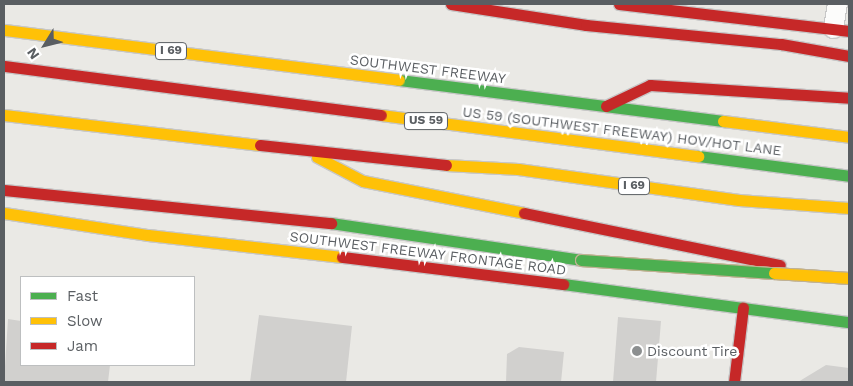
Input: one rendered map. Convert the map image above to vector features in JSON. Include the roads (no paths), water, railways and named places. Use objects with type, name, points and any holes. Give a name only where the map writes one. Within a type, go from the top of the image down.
[{"type":"main road","points":[[451,4],[586,26],[781,44],[849,56]]},
{"type":"main road","points":[[619,4],[841,29]]},
{"type":"main road","name":"SOUTHWEST FREEWAY","points":[[4,30],[849,137]]},
{"type":"main road","name":"US 59 (SOUTHWEST FREEWAY) HOV/HOT LANE","points":[[4,66],[849,176]]},
{"type":"main road","points":[[606,106],[650,85],[849,98]]},
{"type":"main road","name":"I 69","points":[[4,114],[300,148],[420,164],[518,169],[739,200],[849,208]]},
{"type":"main road","points":[[300,148],[363,181],[628,232],[849,280]]},
{"type":"main road","points":[[4,190],[344,224],[581,260],[849,280]]},
{"type":"main road","name":"SOUTHWEST FREEWAY FRONTAGE ROAD","points":[[4,213],[148,235],[438,268],[849,322]]},
{"type":"main road","points":[[734,382],[743,308]]},
{"type":"street","points":[[837,4],[841,29]]},
{"type":"place","name":"Discount Tire","points":[[637,351]]}]
